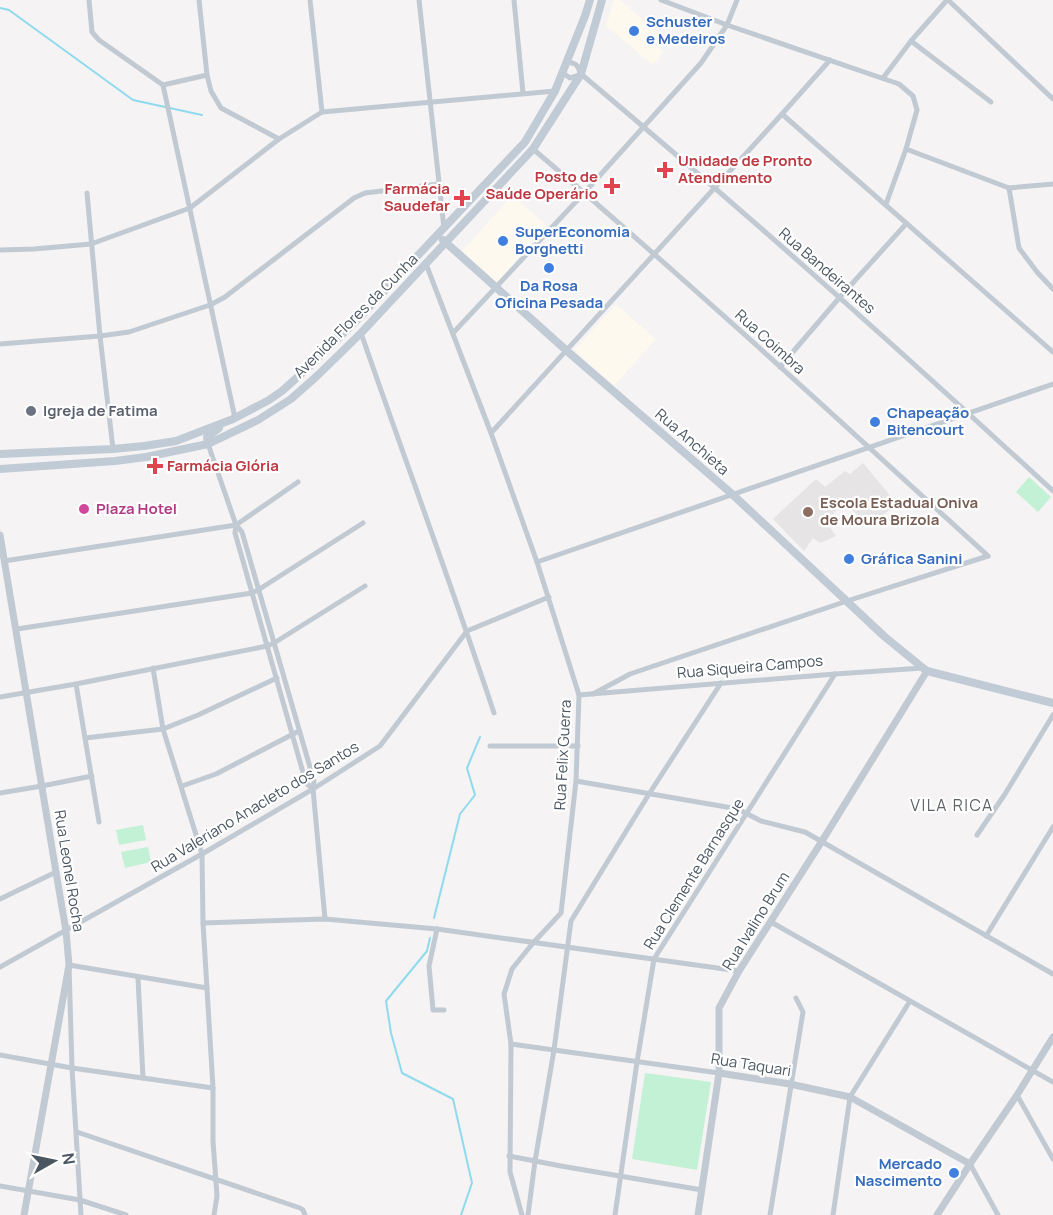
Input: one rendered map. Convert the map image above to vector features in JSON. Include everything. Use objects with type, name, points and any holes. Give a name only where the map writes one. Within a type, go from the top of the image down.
[{"type":"main road","name":"Avenida Flores da Cunha","points":[[0,454],[113,449],[176,441],[225,423],[270,400],[296,379],[355,322],[525,142],[555,91],[590,0]]},
{"type":"main road","name":"Avenida Flores da Cunha","points":[[0,469],[115,461],[208,444],[258,420],[291,399],[361,333],[533,149],[581,74],[602,0]]},
{"type":"main road","name":"Rua Anchieta","points":[[438,236],[732,494],[885,637],[925,670]]},
{"type":"main road","points":[[226,436],[238,427],[235,418]]},
{"type":"main road","points":[[208,444],[207,437],[225,423]]},
{"type":"main road","name":"Rua Siqueira Campos","points":[[925,670],[1053,703]]},
{"type":"street","points":[[89,0],[92,32],[99,40],[163,85],[235,418]]},
{"type":"street","points":[[199,0],[207,75],[211,91],[221,108],[279,139]]},
{"type":"street","points":[[310,0],[322,112]]},
{"type":"street","points":[[419,0],[444,229]]},
{"type":"street","points":[[514,0],[523,93]]},
{"type":"street","points":[[661,0],[899,84],[913,96],[917,110],[886,204]]},
{"type":"street","points":[[453,333],[701,63],[727,25],[737,0]]},
{"type":"street","points":[[883,78],[911,41],[947,0],[1053,99]]},
{"type":"street","points":[[911,41],[991,102]]},
{"type":"street","points":[[490,433],[830,60]]},
{"type":"street","name":"Rua Bandeirantes","points":[[567,62],[578,66],[581,74],[840,297],[1053,491]]},
{"type":"street","points":[[563,73],[570,78],[581,74]]},
{"type":"street","points":[[163,85],[207,75]]},
{"type":"street","points":[[0,250],[91,244],[190,208],[279,139],[322,112],[555,91]]},
{"type":"street","points":[[782,114],[1053,352]]},
{"type":"street","name":"Rua Coimbra","points":[[533,149],[870,447],[988,556],[847,601]]},
{"type":"street","points":[[906,149],[1009,188],[1052,186]]},
{"type":"street","points":[[0,344],[129,332],[210,305],[225,297],[354,198],[365,194],[439,184]]},
{"type":"street","points":[[1009,188],[1019,248],[1053,289]]},
{"type":"street","points":[[87,193],[113,449]]},
{"type":"street","points":[[780,367],[906,224]]},
{"type":"street","name":"Rua Felix Guerra","points":[[426,264],[537,562],[579,695],[576,782],[561,913],[512,969],[504,994],[511,1044],[510,1172],[522,1215]]},
{"type":"street","points":[[361,333],[494,713]]},
{"type":"street","points":[[537,562],[1053,384]]},
{"type":"street","points":[[208,444],[236,525],[242,532],[314,781],[325,919]]},
{"type":"street","points":[[4,561],[236,525],[298,482]]},
{"type":"street","points":[[17,629],[252,592],[363,523]]},
{"type":"street","points":[[236,525],[235,532],[292,735],[306,783],[313,789]]},
{"type":"street","name":"Rua Leonel Rocha","points":[[0,535],[66,931],[81,1215]]},
{"type":"street","points":[[0,696],[76,684],[267,646],[365,586]]},
{"type":"street","points":[[467,631],[549,597]]},
{"type":"street","points":[[593,694],[630,674],[847,601]]},
{"type":"street","name":"Rua Valeriano Anacleto dos Santos","points":[[0,967],[202,854],[313,789],[380,746],[467,631]]},
{"type":"street","points":[[153,668],[163,729],[202,854],[203,923],[217,1196],[214,1215]]},
{"type":"street","name":"Rua Siqueira Campos","points":[[579,695],[835,674],[925,670]]},
{"type":"street","name":"Rua Ivalino Brum","points":[[698,1215],[719,1073],[719,1008],[925,670]]},
{"type":"street","name":"Rua Clemente Barnasque","points":[[615,1215],[654,959],[835,674]]},
{"type":"street","points":[[86,738],[163,729],[283,676]]},
{"type":"street","points":[[528,1215],[572,921],[649,794],[721,683]]},
{"type":"street","points":[[76,684],[99,822]]},
{"type":"street","points":[[977,835],[1053,715]]},
{"type":"street","points":[[182,786],[216,774],[299,731]]},
{"type":"street","points":[[490,746],[578,746]]},
{"type":"street","points":[[0,793],[92,776]]},
{"type":"street","points":[[576,782],[738,809],[761,821],[805,832],[1053,974]]},
{"type":"street","points":[[986,936],[1053,827]]},
{"type":"street","points":[[0,899],[56,872]]},
{"type":"street","points":[[203,923],[325,919],[437,929],[740,971]]},
{"type":"street","points":[[771,922],[1053,1082]]},
{"type":"street","points":[[437,929],[429,966],[433,1010],[444,1010]]},
{"type":"street","points":[[24,1215],[69,965],[207,988]]},
{"type":"street","points":[[138,978],[142,1078]]},
{"type":"street","points":[[770,1215],[803,1011],[796,998]]},
{"type":"street","points":[[832,1215],[850,1097],[910,1001]]},
{"type":"street","points":[[937,1215],[1053,1037]]},
{"type":"street","name":"Rua Taquari","points":[[511,1044],[790,1084],[850,1097],[970,1164]]},
{"type":"street","points":[[0,1055],[50,1065],[213,1088]]},
{"type":"street","points":[[1017,1095],[1053,1159]]},
{"type":"street","points":[[77,1132],[300,1208],[305,1215]]},
{"type":"street","points":[[509,1156],[702,1190]]},
{"type":"street","points":[[970,1164],[998,1215]]},
{"type":"street","points":[[0,1186],[80,1200],[126,1215]]},
{"type":"shaded area","name":"Schuster e Medeiros","points":[[614,0],[620,0],[662,36],[655,45],[664,52],[653,65],[606,26]]},
{"type":"shaded area","points":[[512,196],[547,225],[497,283],[462,251]]},
{"type":"shaded area","points":[[616,304],[656,339],[614,386],[574,350]]},
{"type":"shaded area","name":"Escola Estadual Oniva de Moura Brizola","points":[[863,463],[897,504],[869,526],[844,502],[826,522],[836,536],[820,543],[813,538],[804,551],[773,519],[816,479],[825,487],[845,471],[850,474]]},
{"type":"green space","points":[[1029,477],[1051,497],[1038,512],[1016,492]]},
{"type":"green space","points":[[143,825],[146,840],[119,845],[116,830]]},
{"type":"green space","points":[[148,847],[151,862],[125,868],[121,852]]},
{"type":"green space","points":[[645,1073],[711,1082],[697,1170],[632,1159]]},
{"type":"waterway","points":[[0,8],[9,10],[133,100],[202,115]]},
{"type":"waterway","points":[[434,918],[460,814],[475,795],[467,768],[480,737]]},
{"type":"waterway","points":[[430,938],[427,951],[386,1001],[391,1033],[402,1073],[453,1099],[472,1183],[461,1215]]},
{"type":"place","name":"Schuster e Medeiros","points":[[634,31]]},
{"type":"place","name":"Unidade de Pronto Atendimento","points":[[665,170]]},
{"type":"place","name":"Posto de Saúde Operário","points":[[612,186]]},
{"type":"place","name":"Farmácia Saudefar","points":[[462,198]]},
{"type":"place","name":"SuperEconomia Borghetti","points":[[503,241]]},
{"type":"place","name":"Da Rosa Oficina Pesada","points":[[549,268]]},
{"type":"place","name":"Igreja de Fatima","points":[[31,411]]},
{"type":"place","name":"Chapeação Bitencourt","points":[[875,422]]},
{"type":"place","name":"Farmácia Glória","points":[[155,466]]},
{"type":"place","name":"Plaza Hotel","points":[[84,509]]},
{"type":"place","name":"Escola Estadual Oniva de Moura Brizola","points":[[808,512]]},
{"type":"place","name":"Gráfica Sanini","points":[[849,559]]},
{"type":"place","name":"Mercado Nascimento","points":[[954,1173]]},
{"type":"district","name":"VILA RICA","points":[[952,805]]}]
